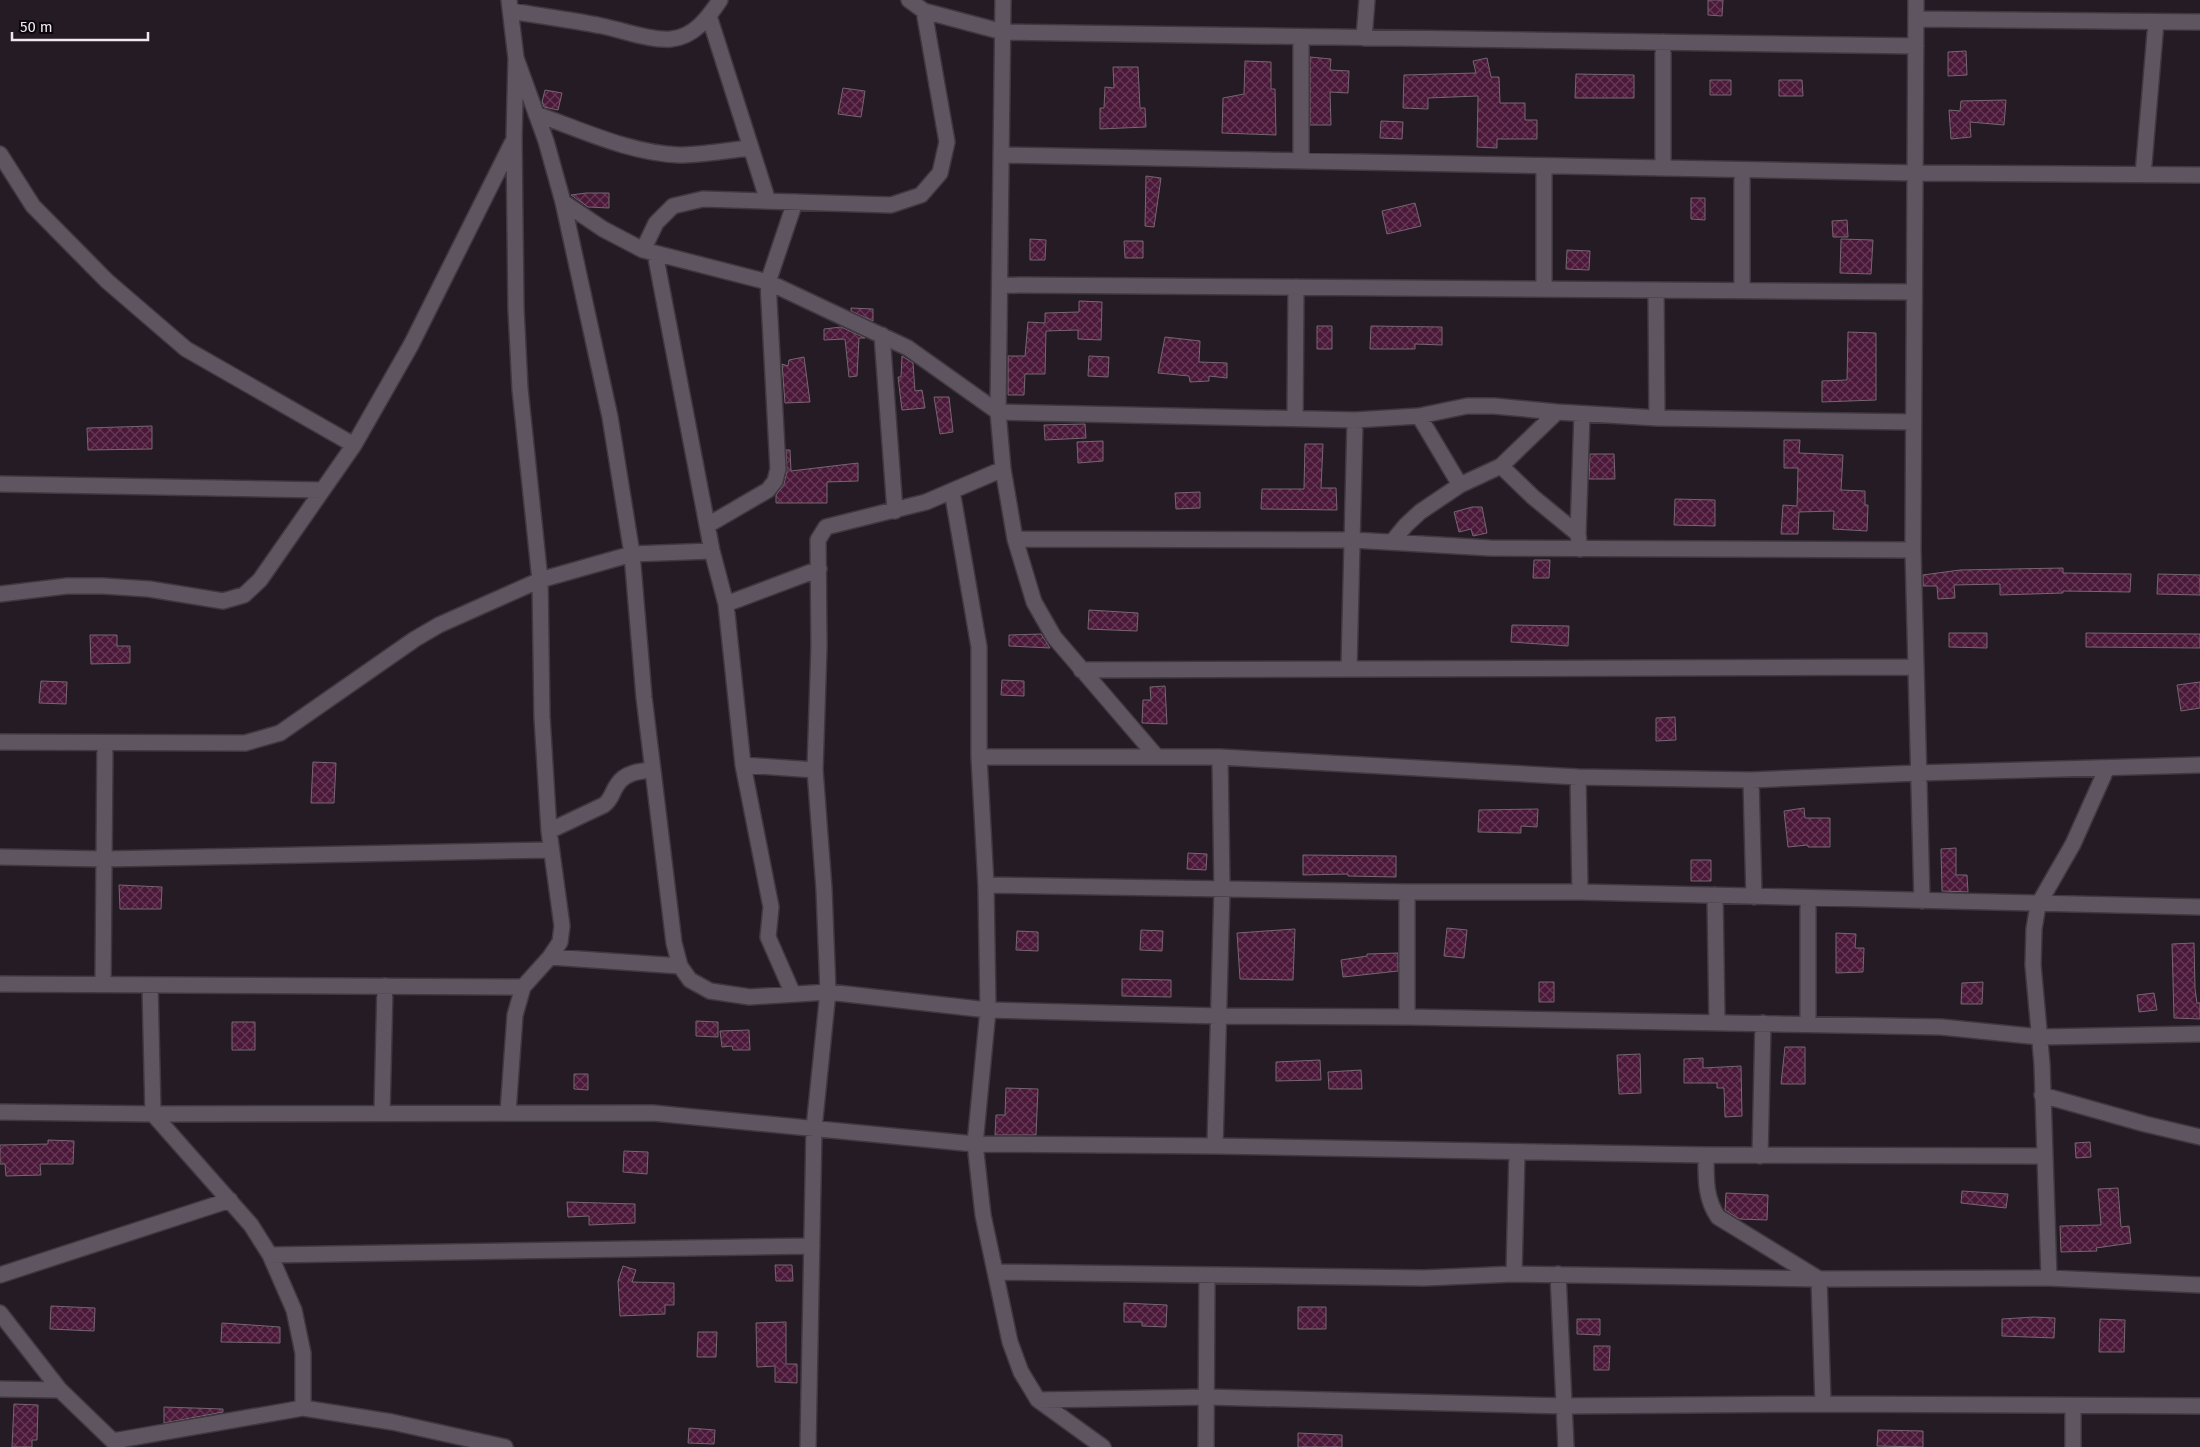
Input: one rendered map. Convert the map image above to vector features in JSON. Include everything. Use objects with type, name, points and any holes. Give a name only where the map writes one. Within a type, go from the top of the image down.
[{"type":"street","points":[[508,1112],[515,1015],[524,988],[560,942],[562,926],[549,831],[542,717],[540,580],[519,379],[516,309],[514,139],[516,58],[510,6],[670,39],[684,36],[697,29],[710,16],[720,0]]},
{"type":"street","points":[[909,0],[924,11],[1003,32],[1916,46]]},
{"type":"street","points":[[1003,0],[998,412],[1003,469],[1015,539],[1034,602],[1054,637],[1158,757]]},
{"type":"street","points":[[1364,38],[1367,0]]},
{"type":"street","points":[[1916,0],[1913,550],[1917,773],[1922,902]]},
{"type":"street","points":[[793,994],[768,937],[771,907],[743,765],[726,604],[712,551],[649,252],[656,223],[673,206],[703,199],[891,206],[921,195],[940,173],[947,142],[924,11]]},
{"type":"street","points":[[710,16],[768,201]]},
{"type":"street","points":[[1916,19],[2200,22]]},
{"type":"street","points":[[2143,175],[2156,22]]},
{"type":"street","points":[[1301,37],[1301,161]]},
{"type":"street","points":[[1663,42],[1663,168]]},
{"type":"street","points":[[516,58],[536,114],[563,202],[610,417],[632,554],[644,697],[674,943],[680,966],[690,980],[710,991],[750,996],[828,992],[988,1010],[1219,1016],[1407,1017],[1941,1027],[2040,1037],[2200,1034]]},
{"type":"street","points":[[536,114],[631,148],[654,153],[681,155],[751,148]]},
{"type":"street","points":[[0,594],[67,586],[103,586],[149,589],[223,601],[244,594],[260,580],[354,445],[410,345],[514,139]]},
{"type":"street","points":[[0,154],[33,206],[107,281],[186,349],[354,445]]},
{"type":"street","points":[[1001,155],[1915,174],[2200,175]]},
{"type":"street","points":[[1544,166],[1544,289]]},
{"type":"street","points":[[1742,170],[1742,291]]},
{"type":"street","points":[[563,202],[603,229],[649,252],[768,282],[882,335],[908,348],[998,412],[1355,420],[1419,416],[1467,406],[1494,406],[1582,414],[1657,418],[1914,422]]},
{"type":"street","points":[[708,525],[768,490],[775,481],[778,469],[768,282],[795,202]]},
{"type":"street","points":[[1000,285],[1914,292]]},
{"type":"street","points":[[1295,419],[1296,287]]},
{"type":"street","points":[[1656,290],[1657,418]]},
{"type":"street","points":[[882,335],[896,511]]},
{"type":"street","points":[[1392,542],[1420,512],[1460,485],[1501,466],[1557,412]]},
{"type":"street","points":[[1579,542],[1582,414]]},
{"type":"street","points":[[1419,416],[1460,485]]},
{"type":"street","points":[[1349,668],[1355,420]]},
{"type":"street","points":[[1501,466],[1579,542]]},
{"type":"street","points":[[808,1447],[814,1128],[828,992],[824,889],[815,770],[819,646],[818,540],[826,527],[926,502],[1003,469]]},
{"type":"street","points":[[0,484],[322,490]]},
{"type":"street","points":[[952,491],[976,621],[978,647],[978,758],[986,886],[988,1010],[975,1144],[983,1215],[1010,1342],[1022,1372],[1038,1400],[1102,1447]]},
{"type":"street","points":[[1015,539],[1353,540],[1490,548],[1579,542],[1913,550]]},
{"type":"street","points":[[0,742],[245,743],[280,733],[423,634],[439,625],[540,580],[632,554],[712,551]]},
{"type":"street","points":[[726,604],[818,569]]},
{"type":"street","points":[[1081,670],[1915,667]]},
{"type":"street","points":[[103,984],[105,743]]},
{"type":"street","points":[[978,758],[1220,758],[1578,777],[1751,780],[2200,765]]},
{"type":"street","points":[[1215,1146],[1222,889],[1220,758]]},
{"type":"street","points":[[743,765],[815,770]]},
{"type":"street","points":[[2049,1278],[2040,1037],[2033,965],[2034,929],[2038,905],[2073,844],[2106,768]]},
{"type":"street","points":[[549,831],[604,805],[610,800],[621,780],[628,775],[653,770]]},
{"type":"street","points":[[1578,777],[1580,892]]},
{"type":"street","points":[[1751,780],[1754,897]]},
{"type":"street","points":[[0,857],[104,859],[551,850]]},
{"type":"street","points":[[986,886],[1407,892],[1580,892],[2038,905],[2200,907]]},
{"type":"street","points":[[1407,892],[1407,1017]]},
{"type":"street","points":[[1716,895],[1717,1022]]},
{"type":"street","points":[[1808,898],[1808,1024]]},
{"type":"street","points":[[550,957],[680,966]]},
{"type":"street","points":[[0,984],[524,988]]},
{"type":"street","points":[[150,986],[153,1114],[251,1225],[270,1255],[294,1310],[303,1353],[303,1408]]},
{"type":"street","points":[[382,1113],[384,986]]},
{"type":"street","points":[[1760,1156],[1763,1023]]},
{"type":"street","points":[[2042,1095],[2144,1124],[2200,1137]]},
{"type":"street","points":[[0,1112],[153,1114],[653,1113],[975,1144],[1215,1146],[1760,1156],[2044,1156]]},
{"type":"street","points":[[1514,1274],[1517,1152]]},
{"type":"street","points":[[1706,1155],[1707,1192],[1710,1206],[1718,1218],[1819,1279]]},
{"type":"street","points":[[0,1275],[230,1200]]},
{"type":"street","points":[[270,1255],[812,1246]]},
{"type":"street","points":[[995,1272],[1424,1278],[1514,1274],[1819,1279],[2049,1278],[2200,1285]]},
{"type":"street","points":[[1558,1274],[1566,1447]]},
{"type":"street","points":[[1206,1447],[1208,1275]]},
{"type":"street","points":[[1819,1279],[1822,1404]]},
{"type":"street","points":[[0,1313],[60,1390],[116,1444],[303,1408],[392,1422],[505,1447]]},
{"type":"street","points":[[0,1388],[60,1390]]},
{"type":"street","points":[[1038,1400],[1207,1397],[1565,1406],[1822,1404],[2200,1406]]},
{"type":"street","points":[[2073,1406],[2074,1447]]},
{"type":"building","points":[[1708,0],[1723,0],[1722,16],[1708,15]]},
{"type":"building","points":[[1966,51],[1967,75],[1948,76],[1948,52]]},
{"type":"building","points":[[1310,57],[1331,59],[1330,70],[1349,71],[1348,93],[1330,92],[1331,125],[1310,125]]},
{"type":"building","points":[[1487,58],[1491,77],[1499,77],[1500,103],[1525,103],[1525,120],[1537,120],[1537,139],[1497,139],[1497,148],[1477,147],[1478,96],[1428,98],[1428,109],[1403,108],[1404,75],[1476,73],[1473,61]]},
{"type":"building","points":[[1245,61],[1271,62],[1271,89],[1275,89],[1276,135],[1222,133],[1223,98],[1244,94]]},
{"type":"building","points":[[1113,67],[1138,67],[1140,108],[1145,108],[1146,127],[1100,129],[1100,108],[1104,108],[1105,87],[1114,88]]},
{"type":"building","points":[[1576,74],[1634,75],[1634,98],[1575,98]]},
{"type":"building","points":[[1710,80],[1731,80],[1731,95],[1710,95]]},
{"type":"building","points":[[1779,80],[1802,80],[1803,96],[1779,96]]},
{"type":"building","points":[[843,88],[865,91],[861,117],[838,114]]},
{"type":"building","points":[[545,90],[562,93],[558,110],[544,107],[542,102]]},
{"type":"building","points":[[2006,100],[2004,125],[1970,122],[1971,137],[1951,139],[1949,110],[1960,111],[1961,101]]},
{"type":"building","points":[[1381,121],[1403,122],[1402,139],[1380,138]]},
{"type":"building","points":[[1146,176],[1161,178],[1154,227],[1145,226]]},
{"type":"building","points":[[609,193],[609,208],[588,207],[571,195]]},
{"type":"building","points":[[1691,198],[1705,198],[1705,220],[1691,219]]},
{"type":"building","points":[[1415,203],[1421,226],[1387,234],[1382,211]]},
{"type":"building","points":[[1847,220],[1848,237],[1833,237],[1832,221]]},
{"type":"building","points":[[1030,239],[1046,240],[1045,260],[1030,260]]},
{"type":"building","points":[[1841,239],[1873,240],[1871,274],[1840,273]]},
{"type":"building","points":[[1124,241],[1143,241],[1143,258],[1125,258]]},
{"type":"building","points":[[1567,250],[1590,251],[1589,270],[1566,269]]},
{"type":"building","points":[[1079,301],[1102,302],[1101,340],[1078,339],[1078,330],[1046,331],[1045,374],[1025,374],[1024,395],[1008,395],[1008,356],[1025,356],[1028,322],[1045,323],[1045,313],[1079,312]]},
{"type":"building","points":[[851,308],[873,309],[873,321],[851,311]]},
{"type":"building","points":[[1317,326],[1332,326],[1332,349],[1317,349]]},
{"type":"building","points":[[1371,326],[1442,327],[1442,345],[1415,344],[1415,349],[1370,349]]},
{"type":"building","points":[[841,327],[865,338],[859,338],[857,376],[849,377],[845,339],[824,340],[824,329]]},
{"type":"building","points":[[1848,332],[1876,333],[1876,400],[1822,402],[1822,381],[1847,380]]},
{"type":"building","points":[[1165,337],[1200,341],[1199,362],[1227,363],[1227,378],[1209,376],[1209,381],[1190,382],[1189,376],[1158,373]]},
{"type":"building","points":[[902,356],[913,363],[915,391],[922,390],[925,408],[902,410],[898,377],[901,377]]},
{"type":"building","points":[[1089,356],[1109,357],[1108,377],[1088,376]]},
{"type":"building","points":[[804,357],[810,402],[785,403],[782,364],[788,366],[789,360]]},
{"type":"building","points":[[934,397],[949,397],[953,432],[940,434]]},
{"type":"building","points":[[1085,424],[1086,438],[1045,440],[1044,425]]},
{"type":"building","points":[[152,426],[152,449],[88,450],[87,428]]},
{"type":"building","points":[[1784,440],[1800,440],[1799,453],[1843,455],[1841,490],[1865,491],[1865,505],[1868,505],[1867,531],[1833,529],[1834,511],[1799,512],[1798,534],[1781,534],[1783,505],[1797,506],[1798,468],[1784,468]]},
{"type":"building","points":[[1103,441],[1103,461],[1078,463],[1077,442]]},
{"type":"building","points":[[1305,444],[1323,444],[1321,488],[1336,488],[1337,510],[1261,509],[1262,489],[1304,489]]},
{"type":"building","points":[[786,450],[790,450],[791,471],[858,463],[858,481],[827,482],[827,503],[776,503],[776,495],[784,484],[787,471]]},
{"type":"building","points":[[1590,454],[1614,454],[1615,479],[1589,479]]},
{"type":"building","points":[[1200,492],[1200,508],[1176,509],[1175,493]]},
{"type":"building","points":[[1675,499],[1715,500],[1715,526],[1674,525]]},
{"type":"building","points":[[1472,507],[1482,507],[1487,533],[1473,536],[1471,529],[1459,532],[1454,512]]},
{"type":"building","points":[[1534,560],[1550,560],[1549,578],[1533,578]]},
{"type":"building","points":[[2063,568],[2063,573],[2131,574],[2130,592],[2063,591],[2063,593],[2000,595],[2000,584],[1954,585],[1955,598],[1938,599],[1937,586],[1923,586],[1923,575],[1960,570]]},
{"type":"building","points":[[2158,574],[2200,575],[2200,595],[2157,594]]},
{"type":"building","points":[[1089,610],[1138,613],[1137,631],[1088,629]]},
{"type":"building","points":[[1512,625],[1569,626],[1568,646],[1511,642]]},
{"type":"building","points":[[1949,633],[1987,633],[1987,648],[1949,647]]},
{"type":"building","points":[[2086,633],[2200,634],[2200,648],[2086,647]]},
{"type":"building","points":[[1041,634],[1050,648],[1009,646],[1009,635]]},
{"type":"building","points":[[90,635],[117,635],[117,646],[130,646],[130,663],[91,664]]},
{"type":"building","points":[[1002,680],[1024,681],[1024,696],[1001,695]]},
{"type":"building","points":[[41,681],[67,682],[66,704],[39,703]]},
{"type":"building","points":[[2200,682],[2200,708],[2181,711],[2177,685]]},
{"type":"building","points":[[1165,686],[1167,724],[1142,723],[1143,700],[1151,700],[1150,687]]},
{"type":"building","points":[[1675,717],[1676,740],[1656,741],[1656,718]]},
{"type":"building","points":[[313,762],[336,763],[334,803],[311,803]]},
{"type":"building","points":[[1804,808],[1805,818],[1830,818],[1830,847],[1808,847],[1808,845],[1788,847],[1784,811]]},
{"type":"building","points":[[1538,809],[1537,827],[1521,826],[1521,833],[1478,832],[1479,810]]},
{"type":"building","points":[[1956,848],[1956,875],[1967,875],[1968,892],[1942,891],[1941,849]]},
{"type":"building","points":[[1188,853],[1207,854],[1206,870],[1187,869]]},
{"type":"building","points":[[1303,855],[1396,856],[1396,877],[1348,876],[1348,874],[1303,875]]},
{"type":"building","points":[[1691,860],[1711,860],[1711,881],[1691,881]]},
{"type":"building","points":[[119,885],[162,887],[161,909],[120,909]]},
{"type":"building","points":[[1447,928],[1467,930],[1464,958],[1444,956]]},
{"type":"building","points":[[1295,929],[1293,980],[1240,979],[1237,933]]},
{"type":"building","points":[[1141,930],[1163,931],[1162,951],[1140,950]]},
{"type":"building","points":[[1017,931],[1038,932],[1038,951],[1016,950]]},
{"type":"building","points":[[1836,933],[1856,934],[1855,948],[1864,948],[1863,972],[1836,973]]},
{"type":"building","points":[[2194,943],[2195,989],[2197,1003],[2200,1003],[2200,1019],[2174,1018],[2172,944]]},
{"type":"building","points":[[1398,953],[1398,971],[1343,977],[1341,960],[1367,956],[1367,954]]},
{"type":"building","points":[[1122,979],[1171,980],[1171,997],[1122,996]]},
{"type":"building","points":[[1539,982],[1554,982],[1554,1002],[1539,1002]]},
{"type":"building","points":[[1983,982],[1982,1004],[1961,1004],[1962,983]]},
{"type":"building","points":[[2154,993],[2157,1010],[2139,1012],[2137,995]]},
{"type":"building","points":[[696,1021],[718,1022],[718,1037],[696,1036]]},
{"type":"building","points":[[232,1022],[255,1022],[255,1050],[232,1050]]},
{"type":"building","points":[[749,1030],[750,1050],[733,1050],[732,1046],[722,1047],[720,1031]]},
{"type":"building","points":[[1785,1047],[1805,1047],[1805,1084],[1781,1084]]},
{"type":"building","points":[[1640,1054],[1641,1093],[1619,1094],[1617,1055]]},
{"type":"building","points":[[1703,1058],[1703,1068],[1741,1066],[1742,1116],[1725,1117],[1724,1088],[1717,1088],[1717,1083],[1684,1083],[1684,1059]]},
{"type":"building","points":[[1320,1060],[1321,1080],[1276,1081],[1276,1062]]},
{"type":"building","points":[[1361,1070],[1362,1089],[1329,1089],[1328,1072]]},
{"type":"building","points":[[574,1074],[588,1074],[588,1090],[574,1089]]},
{"type":"building","points":[[1006,1088],[1038,1089],[1036,1135],[995,1135],[996,1115],[1005,1115]]},
{"type":"building","points":[[48,1140],[74,1141],[73,1164],[40,1164],[41,1175],[6,1176],[5,1164],[0,1164],[0,1145],[48,1144]]},
{"type":"building","points":[[2090,1142],[2091,1157],[2076,1158],[2075,1143]]},
{"type":"building","points":[[624,1151],[648,1152],[647,1174],[623,1172]]},
{"type":"building","points":[[2118,1188],[2121,1227],[2129,1226],[2131,1243],[2096,1248],[2097,1251],[2061,1252],[2060,1226],[2101,1225],[2098,1189]]},
{"type":"building","points":[[1962,1191],[2008,1194],[2006,1208],[1961,1203]]},
{"type":"building","points":[[1726,1193],[1768,1195],[1767,1220],[1739,1219],[1725,1210]]},
{"type":"building","points":[[567,1202],[635,1204],[635,1223],[589,1225],[589,1216],[568,1217]]},
{"type":"building","points":[[775,1265],[792,1265],[793,1281],[776,1281]]},
{"type":"building","points":[[623,1266],[636,1270],[632,1282],[674,1283],[674,1305],[665,1305],[665,1314],[620,1316],[618,1281]]},
{"type":"building","points":[[1124,1303],[1167,1305],[1166,1327],[1142,1326],[1142,1322],[1124,1322]]},
{"type":"building","points":[[51,1306],[95,1308],[94,1331],[50,1329]]},
{"type":"building","points":[[1298,1307],[1326,1307],[1326,1329],[1298,1329]]},
{"type":"building","points":[[2055,1318],[2054,1338],[2002,1336],[2002,1319]]},
{"type":"building","points":[[1577,1319],[1600,1319],[1600,1335],[1577,1334]]},
{"type":"building","points":[[2100,1319],[2125,1320],[2124,1352],[2099,1352]]},
{"type":"building","points":[[786,1322],[786,1364],[797,1364],[797,1383],[775,1382],[775,1366],[757,1367],[756,1323]]},
{"type":"building","points":[[222,1323],[280,1327],[280,1343],[221,1342]]},
{"type":"building","points":[[698,1332],[717,1332],[716,1357],[697,1357]]},
{"type":"building","points":[[1594,1346],[1610,1346],[1609,1370],[1594,1370]]},
{"type":"building","points":[[14,1404],[38,1405],[37,1440],[32,1440],[32,1447],[12,1447]]},
{"type":"building","points":[[164,1407],[223,1409],[223,1412],[164,1423]]},
{"type":"building","points":[[689,1428],[715,1430],[714,1444],[688,1443]]},
{"type":"building","points":[[1878,1430],[1923,1431],[1923,1447],[1877,1446]]},
{"type":"building","points":[[1298,1433],[1342,1435],[1342,1447],[1298,1447]]}]
